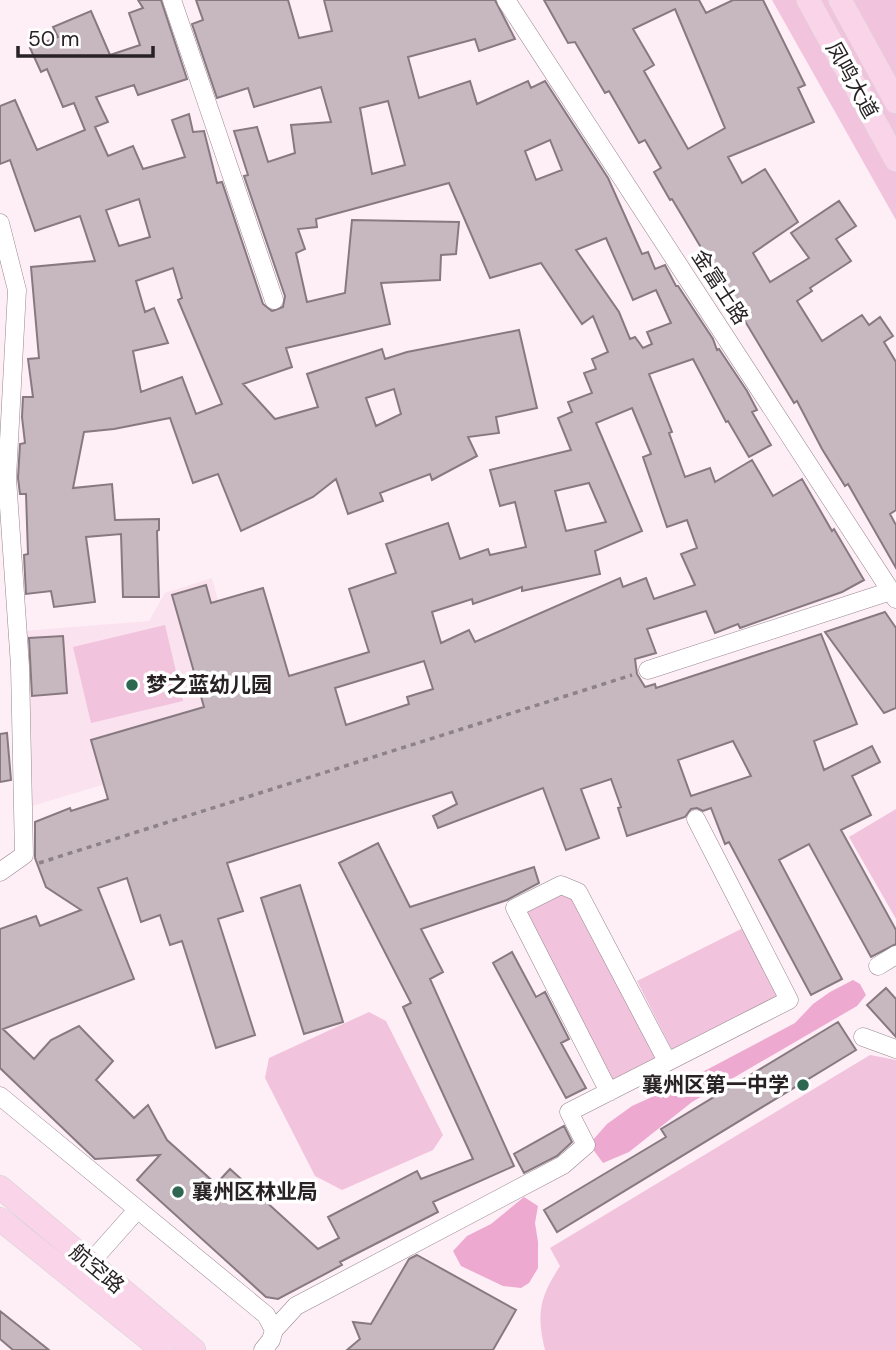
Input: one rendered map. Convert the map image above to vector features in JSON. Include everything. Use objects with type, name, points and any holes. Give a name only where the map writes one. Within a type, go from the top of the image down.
[{"type":"main road","name":"凤鸣大道","points":[[808,0],[896,160]]},
{"type":"main road","name":"凤鸣大道","points":[[840,0],[896,102]]},
{"type":"main road","name":"航空路","points":[[0,1188],[194,1350]]},
{"type":"main road","name":"航空路","points":[[0,1219],[162,1350]]},
{"type":"street","points":[[172,0],[274,300]]},
{"type":"street","name":"金富士路","points":[[506,0],[893,595]]},
{"type":"street","points":[[0,223],[17,290],[8,478],[20,666],[24,855],[3,871]]},
{"type":"street","points":[[648,670],[893,595]]},
{"type":"street","points":[[263,1350],[271,1340],[274,1330],[296,1306],[563,1165],[586,1145],[569,1112],[789,1000],[696,819]]},
{"type":"street","points":[[609,1092],[515,908],[561,885],[578,892],[667,1060]]},
{"type":"street","points":[[878,966],[896,955]]},
{"type":"street","points":[[863,1037],[896,1049]]},
{"type":"street","points":[[0,1096],[266,1315],[274,1330]]},
{"type":"street","points":[[90,1263],[137,1210]]},
{"type":"path","points":[[3,871],[41,863],[648,670]]},
{"type":"shaded area","points":[[772,0],[896,0],[896,220]]},
{"type":"shaded area","name":"梦之蓝幼儿园","points":[[212,578],[254,739],[29,807],[24,631],[149,621],[165,593]]},
{"type":"shaded area","points":[[165,625],[183,701],[91,723],[73,647]]},
{"type":"shaded area","points":[[896,809],[896,919],[849,837]]},
{"type":"shaded area","points":[[561,885],[578,892],[667,1061],[609,1092],[515,908]]},
{"type":"shaded area","points":[[745,927],[780,996],[672,1050],[637,981]]},
{"type":"shaded area","points":[[853,980],[860,984],[866,995],[857,1006],[692,1102],[629,1152],[603,1163],[592,1148],[592,1141],[607,1124],[632,1106],[676,1086],[795,1023],[813,1004]]},
{"type":"shaded area","points":[[369,1012],[386,1021],[443,1135],[433,1150],[342,1190],[315,1176],[265,1078],[269,1058]]},
{"type":"shaded area","name":"襄州区第一中学","points":[[870,1055],[896,1060],[896,1350],[545,1350],[541,1326],[542,1306],[548,1287],[560,1266],[550,1248]]},
{"type":"shaded area","points":[[524,1197],[538,1206],[535,1223],[538,1268],[529,1283],[521,1288],[503,1286],[461,1266],[453,1251],[467,1236],[491,1224]]},
{"type":"building","points":[[138,0],[161,0],[187,79],[138,95],[134,85],[96,97],[108,122],[95,127],[108,156],[133,146],[143,169],[185,157],[172,120],[189,114],[193,132],[204,131],[217,183],[222,182],[263,304],[272,311],[283,307],[285,296],[244,176],[248,175],[234,131],[257,127],[268,162],[295,153],[291,125],[331,122],[321,87],[254,107],[248,88],[217,98],[192,24],[203,20],[196,0],[288,0],[299,38],[332,31],[324,0],[495,0],[515,39],[479,51],[475,39],[408,57],[419,98],[470,81],[477,104],[528,81],[531,88],[545,81],[608,178],[642,254],[648,252],[655,269],[665,265],[676,286],[713,339],[717,350],[719,349],[747,391],[757,410],[752,412],[771,445],[749,457],[728,421],[726,422],[693,359],[649,374],[672,432],[669,433],[685,477],[710,468],[715,482],[752,460],[773,496],[802,479],[864,580],[842,592],[740,628],[738,624],[715,633],[706,611],[647,629],[656,653],[635,659],[637,674],[645,687],[655,684],[656,688],[821,634],[857,724],[814,741],[824,770],[872,746],[880,762],[852,776],[871,815],[841,830],[896,930],[896,944],[871,957],[809,844],[779,860],[842,979],[811,995],[729,842],[725,844],[711,808],[703,811],[691,809],[685,817],[627,836],[611,779],[581,789],[599,838],[566,850],[543,788],[438,828],[433,816],[457,804],[452,792],[227,863],[243,911],[218,919],[255,1035],[216,1048],[182,941],[170,945],[160,915],[141,922],[127,878],[98,888],[134,979],[3,1029],[34,1059],[51,1040],[79,1026],[113,1061],[96,1080],[134,1118],[148,1105],[167,1140],[216,1184],[230,1169],[318,1249],[339,1238],[328,1217],[417,1171],[421,1179],[473,1159],[403,1007],[411,1003],[339,863],[378,843],[410,907],[534,867],[539,883],[507,900],[421,929],[443,972],[430,979],[514,1166],[433,1202],[438,1212],[340,1262],[342,1265],[278,1299],[266,1297],[137,1180],[160,1155],[95,1159],[0,1068],[0,929],[36,916],[40,926],[81,910],[46,887],[35,858],[35,822],[70,808],[71,811],[108,799],[91,740],[204,707],[172,595],[206,585],[211,603],[263,588],[289,676],[369,652],[349,589],[396,573],[386,544],[448,523],[460,559],[488,549],[490,555],[526,547],[515,502],[500,506],[490,470],[571,450],[558,418],[572,412],[568,402],[592,393],[584,373],[596,369],[592,359],[608,352],[593,316],[582,324],[541,263],[490,278],[449,183],[316,219],[317,227],[298,229],[305,249],[296,253],[307,302],[345,293],[352,220],[459,222],[456,254],[441,255],[440,280],[381,283],[390,324],[286,348],[292,367],[243,384],[275,419],[318,407],[307,374],[382,349],[385,359],[407,352],[519,330],[537,408],[496,417],[499,433],[468,437],[477,456],[432,480],[430,474],[380,493],[383,501],[348,514],[336,479],[313,497],[241,531],[218,474],[193,483],[170,418],[84,432],[73,488],[112,484],[115,520],[159,519],[159,597],[123,597],[121,534],[86,537],[95,602],[54,607],[51,591],[26,594],[26,494],[20,494],[18,478],[20,444],[25,443],[23,397],[33,397],[28,359],[39,358],[31,267],[95,261],[80,216],[35,231],[10,160],[0,164],[0,106],[15,100],[37,150],[85,130],[74,103],[63,107],[47,69],[41,72],[30,48],[58,37],[53,27],[91,11],[110,55],[140,45],[129,13],[143,8]],"holes":[[[388,101],[405,165],[372,174],[360,108]],[[550,140],[562,170],[536,180],[525,151]],[[139,199],[150,237],[119,246],[106,210]],[[606,238],[633,300],[656,290],[671,323],[647,332],[652,344],[643,348],[635,337],[630,339],[619,312],[576,250]],[[173,268],[182,298],[178,300],[222,404],[196,414],[182,377],[141,392],[133,351],[168,343],[154,308],[145,312],[136,281]],[[394,389],[401,414],[376,426],[366,398]],[[632,408],[651,454],[643,457],[667,527],[687,520],[697,548],[681,554],[695,585],[654,599],[646,578],[623,587],[620,578],[475,642],[469,630],[441,643],[432,612],[472,599],[473,604],[522,587],[522,591],[600,574],[595,551],[642,531],[596,423]],[[589,483],[606,522],[566,531],[555,491]],[[424,661],[433,689],[407,697],[409,704],[346,725],[335,688]],[[733,741],[751,776],[691,796],[678,760]]]},
{"type":"building","points":[[544,0],[699,0],[706,13],[733,0],[763,0],[805,85],[798,88],[814,122],[728,157],[742,183],[765,169],[798,222],[753,253],[770,282],[809,258],[791,233],[839,201],[856,226],[836,239],[851,261],[810,288],[812,291],[797,301],[822,341],[862,315],[869,325],[880,317],[893,336],[884,342],[896,362],[896,510],[890,514],[896,525],[896,568],[848,484],[845,486],[797,401],[794,403],[672,199],[670,200],[654,172],[661,168],[645,140],[639,143],[609,91],[605,93],[575,42],[568,43]],"holes":[[[675,9],[725,128],[688,149],[644,71],[654,65],[633,29]]]},
{"type":"building","points":[[885,612],[896,628],[896,708],[884,713],[825,632]]},
{"type":"building","points":[[63,636],[67,693],[32,696],[29,638]]},
{"type":"building","points":[[7,733],[11,780],[0,782],[0,734]]},
{"type":"building","points":[[300,885],[343,1022],[304,1034],[261,898]]},
{"type":"building","points":[[512,952],[536,997],[545,992],[569,1039],[561,1043],[586,1088],[566,1098],[493,963]]},
{"type":"building","points":[[886,988],[896,999],[896,1037],[867,1005]]},
{"type":"building","points":[[838,1022],[856,1050],[557,1232],[544,1210],[666,1137],[661,1129]]},
{"type":"building","points":[[564,1126],[572,1142],[557,1156],[524,1173],[514,1154]]},
{"type":"building","points":[[417,1255],[516,1310],[493,1350],[347,1350],[360,1339],[353,1322],[371,1324],[409,1259]]},
{"type":"building","points":[[0,1311],[49,1350],[13,1350],[0,1339]]},
{"type":"place","name":"梦之蓝幼儿园","points":[[132,685]]},
{"type":"place","name":"襄州区第一中学","points":[[803,1085]]},
{"type":"place","name":"襄州区林业局","points":[[178,1192]]}]
